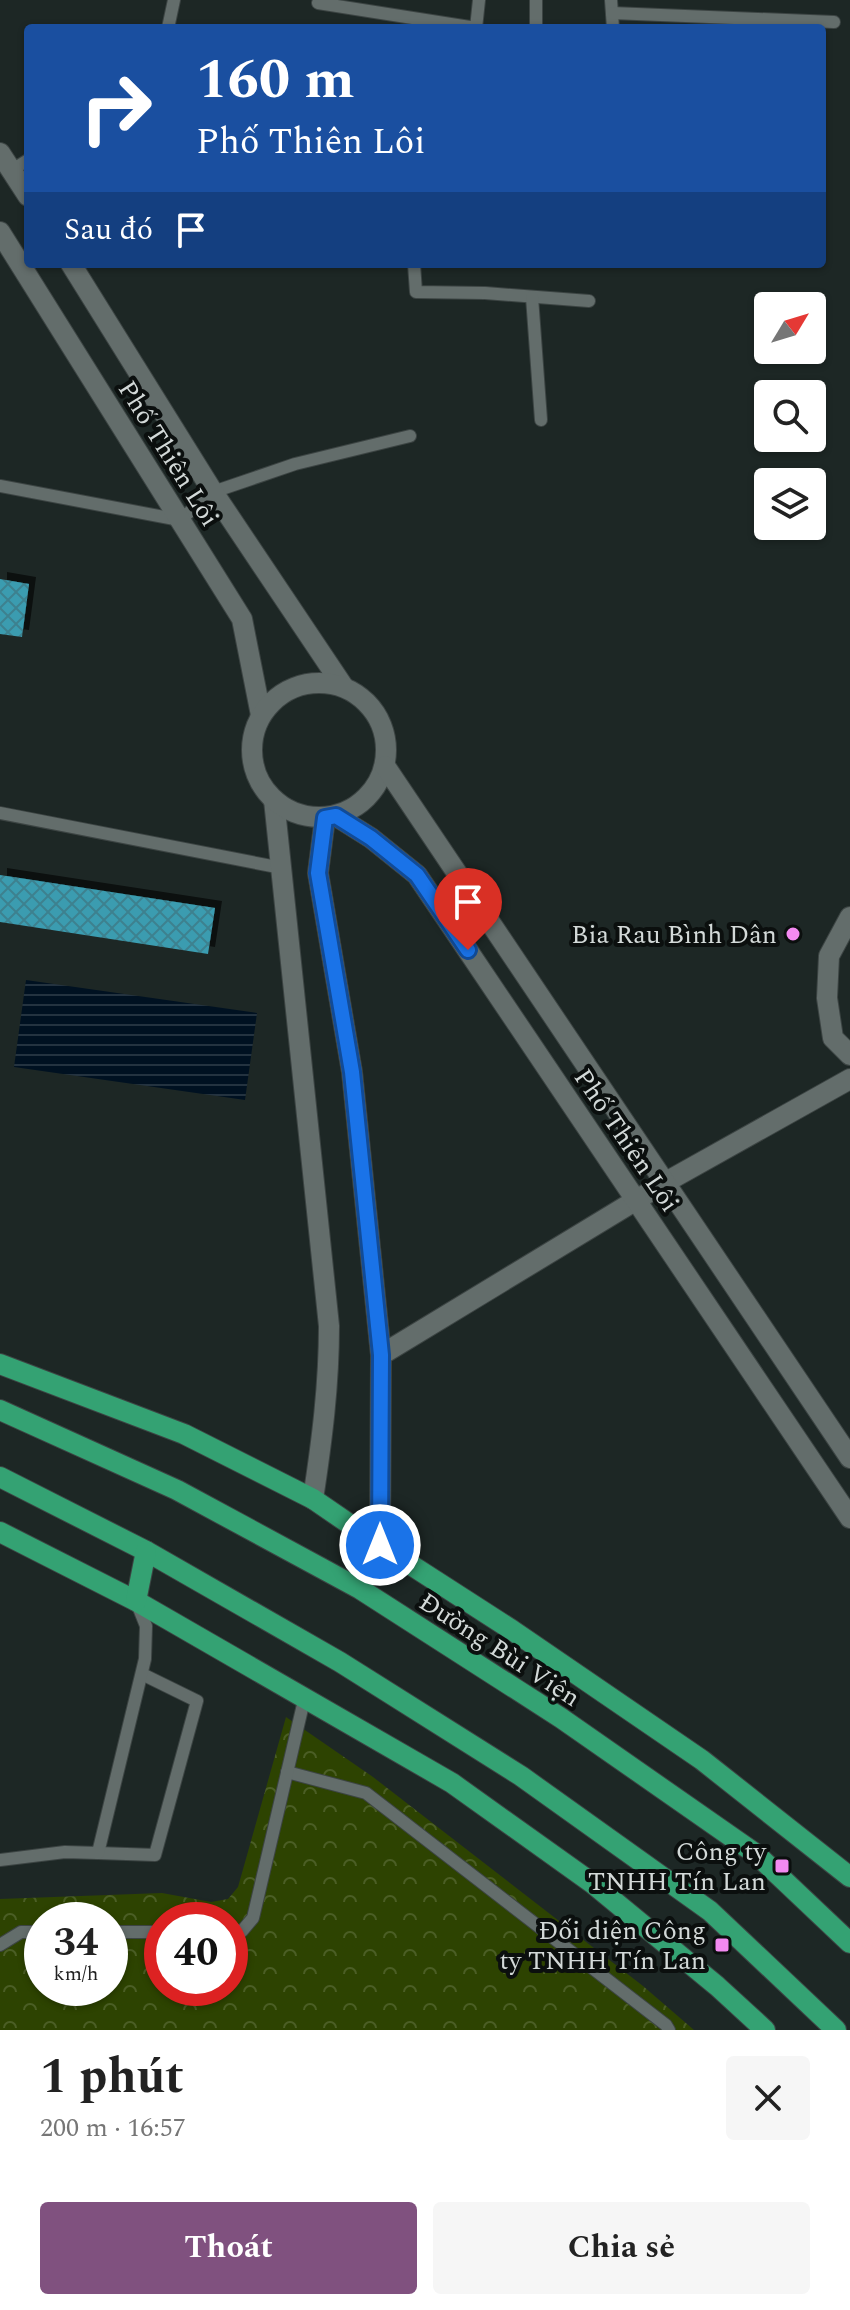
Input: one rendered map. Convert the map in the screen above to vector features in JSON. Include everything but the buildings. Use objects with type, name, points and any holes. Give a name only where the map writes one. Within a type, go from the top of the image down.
[{"type":"main road","points":[[0,153],[20,165]]},
{"type":"main road","name":"Phố Thiên Lôi","points":[[0,232],[242,619],[261,715]]},
{"type":"main road","name":"Phố Thiên Lôi","points":[[73,268],[213,492],[343,686]]},
{"type":"main road","points":[[312,682],[343,686],[360,696],[374,710],[383,727],[387,746],[379,783],[368,798],[353,809],[330,817],[289,811],[274,800],[260,782],[252,760],[253,737],[261,715],[277,698],[297,686],[312,682]]},
{"type":"main road","name":"Phố Thiên Lôi","points":[[385,766],[850,1458]]},
{"type":"main road","points":[[274,800],[329,1326],[326,1411],[313,1499]]},
{"type":"main road","points":[[330,817],[318,873],[352,1072],[381,1355],[380,1545]]},
{"type":"main road","name":"Phố Thiên Lôi","points":[[330,817],[371,838],[417,875],[850,1518]]},
{"type":"main road","points":[[417,875],[416,862],[423,855],[433,851],[449,862]]},
{"type":"main road","points":[[850,917],[829,956],[827,998],[833,1038],[850,1055]]},
{"type":"main road","points":[[381,1355],[666,1182],[850,1079]]},
{"type":"main road","name":"Đường Bùi Viện","points":[[0,1364],[184,1434],[313,1499],[702,1760],[850,1877]]},
{"type":"main road","name":"Đường Bùi Viện","points":[[0,1410],[177,1490],[360,1589],[561,1718],[756,1854],[850,1943]]},
{"type":"main road","points":[[0,1477],[146,1551],[340,1662],[521,1776],[710,1911],[836,2030]]},
{"type":"main road","points":[[0,1532],[136,1601],[452,1783],[592,1883],[717,1986],[765,2030]]},
{"type":"main road","points":[[136,1601],[146,1551]]},
{"type":"lane","points":[[169,24],[174,0]]},
{"type":"lane","points":[[476,24],[479,0]]},
{"type":"lane","points":[[536,0],[536,24]]},
{"type":"lane","points":[[318,3],[451,24]]},
{"type":"lane","points":[[611,6],[834,22]]},
{"type":"lane","points":[[414,268],[416,292],[589,301]]},
{"type":"lane","points":[[532,297],[541,420]]},
{"type":"lane","points":[[0,486],[180,520],[213,492],[295,464],[410,436]]},
{"type":"lane","points":[[0,813],[282,868]]},
{"type":"lane","points":[[98,1853],[145,1659],[146,1626],[136,1601]]},
{"type":"lane","points":[[0,1860],[65,1852],[155,1855],[197,1701],[142,1674]]},
{"type":"lane","points":[[248,1924],[253,1918],[305,1696]]},
{"type":"lane","points":[[287,1772],[366,1793],[669,2030]]},
{"type":"lane","points":[[0,1945],[24,1932]]},
{"type":"green space","points":[[286,1717],[373,1777],[643,1986],[694,2030],[0,2030],[0,1899],[162,1893],[211,1902],[228,1899],[238,1887]]},
{"type":"water","points":[[26,980],[257,1013],[245,1100],[14,1067]]},
{"type":"place","name":"Bia Rau Bình Dân","points":[[793,934]]},
{"type":"place","name":"Công ty TNHH Tín Lan","points":[[782,1866]]},
{"type":"place","name":"Đối diện Công ty TNHH Tín Lan","points":[[722,1945]]},
{"type":"route","points":[[380,1545],[381,1355],[352,1072],[318,873],[325,818],[336,816],[371,838],[417,875],[468,950]]}]
